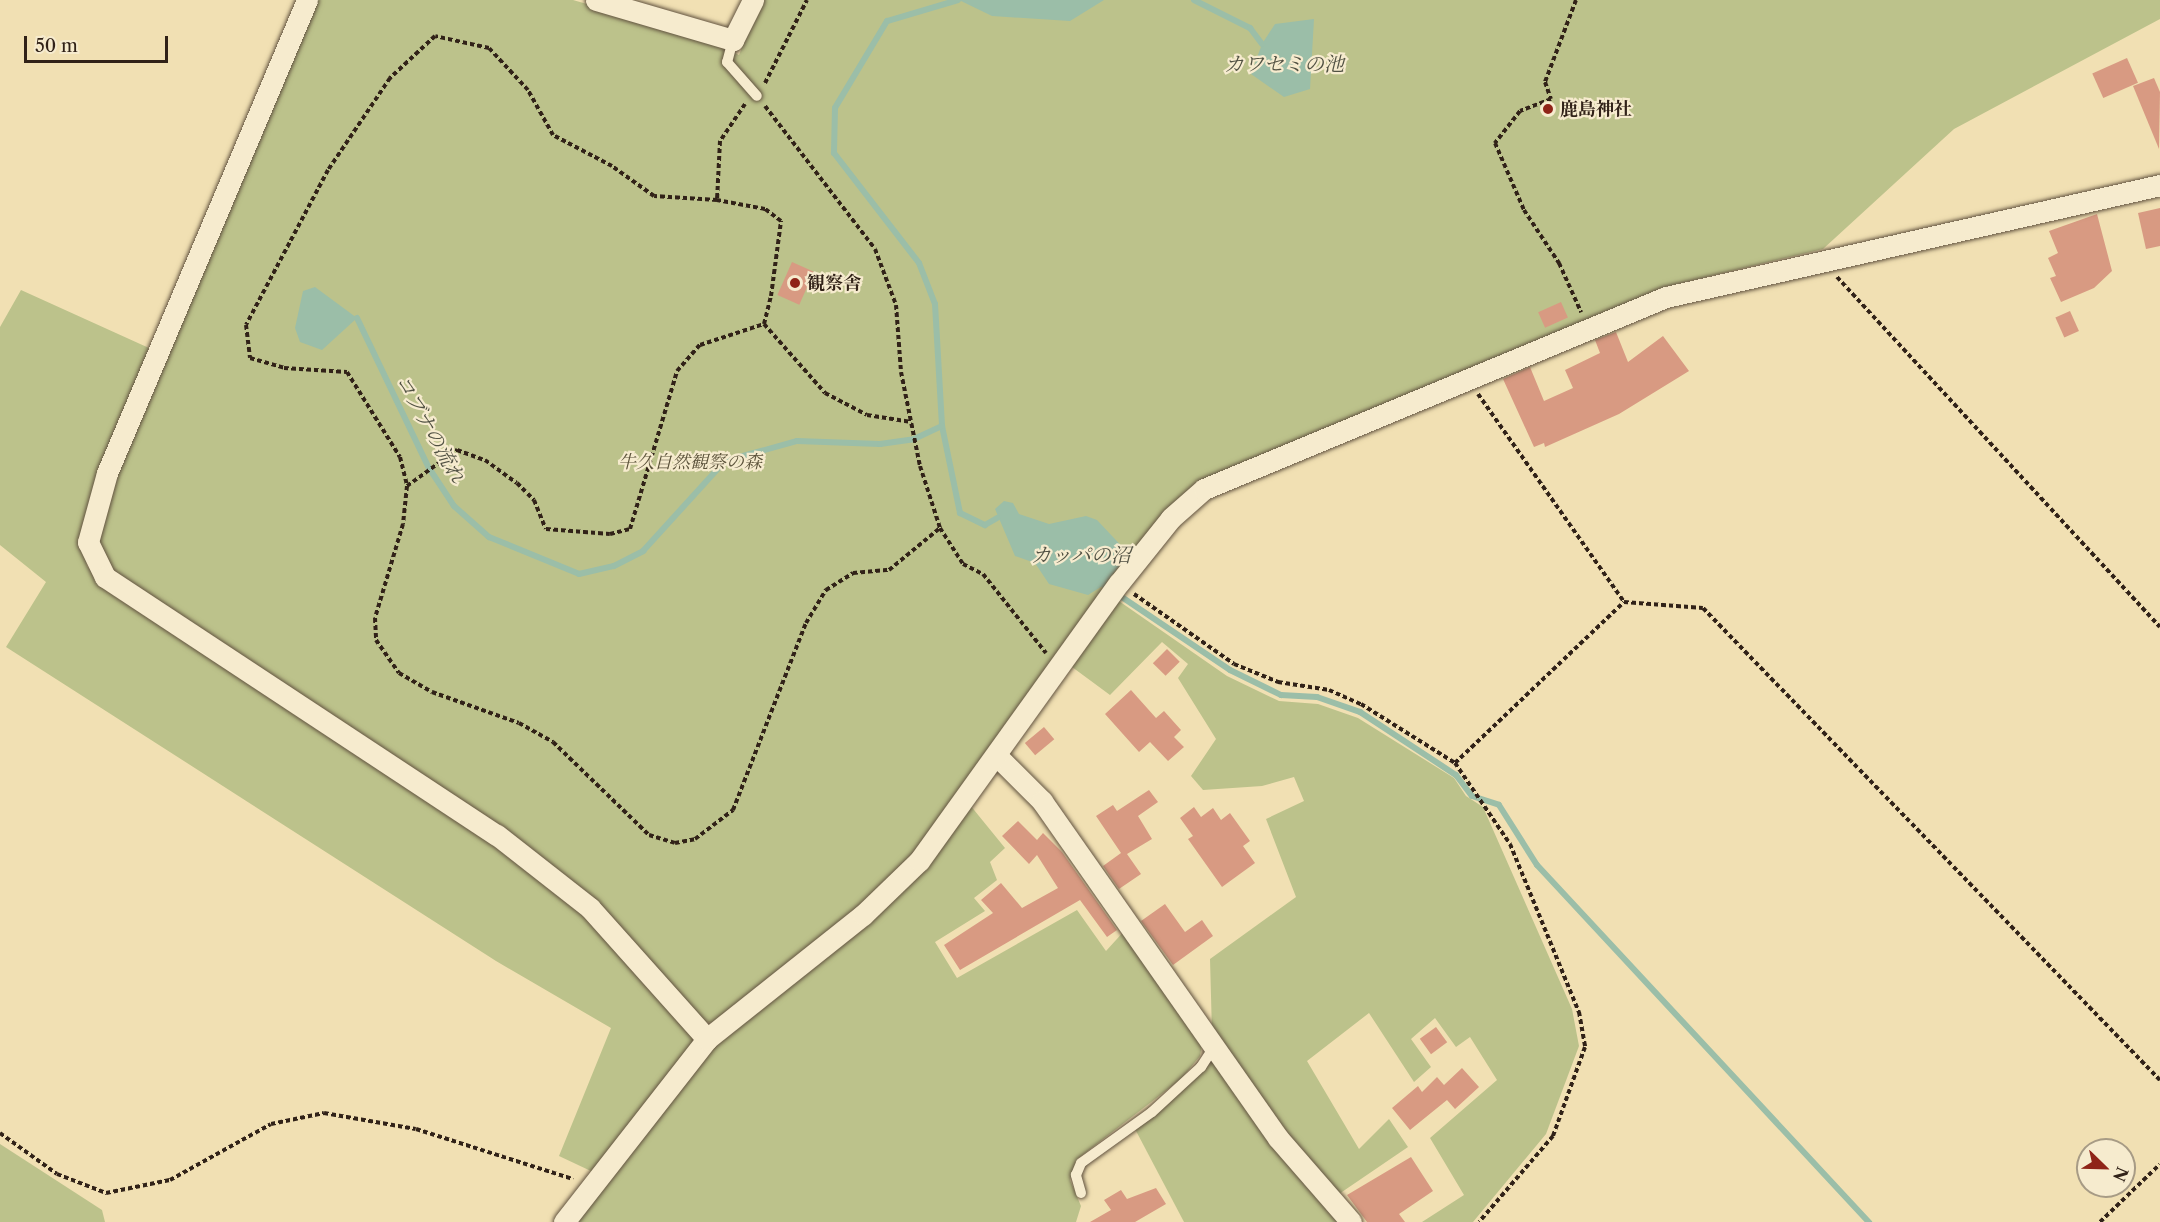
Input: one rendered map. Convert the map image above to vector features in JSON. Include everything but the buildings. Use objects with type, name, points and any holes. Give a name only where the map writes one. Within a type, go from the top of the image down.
[{"type":"street","points":[[307,0],[107,473],[88,542],[105,577],[497,835],[590,908],[707,1039]]},
{"type":"street","points":[[596,0],[733,40],[753,0]]},
{"type":"street","points":[[564,1222],[707,1039],[863,915],[919,861],[998,756],[1057,668],[1119,583],[1171,518],[1204,489],[1466,376],[1666,297],[1821,260],[2160,185]]},
{"type":"street","points":[[998,756],[1042,801],[1087,861],[1278,1138],[1351,1222]]},
{"type":"lane","points":[[733,40],[727,62],[757,96]]},
{"type":"lane","points":[[1081,1193],[1076,1175],[1081,1163],[1152,1112],[1201,1067],[1214,1047]]},
{"type":"path","points":[[717,200],[720,141],[742,106],[757,96],[807,0]]},
{"type":"path","points":[[1576,0],[1545,82],[1551,99],[1520,111],[1495,143],[1524,210],[1559,263],[1588,326]]},
{"type":"path","points":[[764,324],[781,221],[765,209],[717,200],[654,196],[553,135],[528,90],[489,48],[435,36],[390,78],[328,170],[246,325],[250,358],[284,368],[347,372],[400,457],[407,486],[403,524],[375,618],[376,640],[399,673],[432,692],[519,723],[553,741],[628,820],[649,835],[675,843],[695,839],[733,810],[806,623],[826,590],[853,573],[889,570],[940,528]]},
{"type":"path","points":[[757,96],[875,249],[896,305],[911,422],[940,528],[963,564],[982,574],[1057,668]]},
{"type":"path","points":[[1821,260],[2160,627]]},
{"type":"path","points":[[764,324],[825,393],[867,414],[911,422]]},
{"type":"path","points":[[407,486],[457,450],[485,460],[517,483],[534,500],[546,529],[610,534],[630,529],[677,372],[700,345],[764,324]]},
{"type":"path","points":[[1466,376],[1624,602]]},
{"type":"path","points":[[1119,583],[1234,664],[1278,682],[1329,690],[1361,704],[1455,763],[1491,809],[1533,889],[1530,897],[1579,1012],[1585,1047],[1553,1136],[1479,1222]]},
{"type":"path","points":[[1455,763],[1624,602],[1703,609],[2160,1080]]},
{"type":"path","points":[[0,1132],[57,1174],[106,1193],[170,1180],[271,1124],[324,1113],[416,1129],[592,1186]]},
{"type":"path","points":[[2100,1222],[2160,1164]]},
{"type":"green space","name":"牛久自然観察の森","points":[[315,0],[573,0],[701,37],[739,55],[760,0],[2160,0],[2160,19],[1954,129],[1823,249],[1665,287],[1203,479],[915,851],[860,906],[713,1023],[701,1021],[601,908],[114,576],[96,545],[118,469]]},
{"type":"green space","points":[[21,290],[149,348],[81,535],[87,566],[108,592],[502,847],[585,914],[691,1027],[693,1042],[593,1172],[559,1156],[611,1028],[496,961],[6,647],[46,582],[0,545],[0,327]]},
{"type":"green space","points":[[1116,599],[1227,676],[1279,701],[1318,704],[1358,718],[1454,778],[1466,796],[1483,807],[1572,1009],[1579,1046],[1546,1134],[1473,1222],[1422,1222],[1464,1195],[1430,1138],[1497,1080],[1470,1037],[1456,1047],[1435,1018],[1411,1039],[1431,1067],[1414,1082],[1369,1013],[1307,1061],[1359,1149],[1389,1119],[1408,1147],[1336,1196],[1212,1033],[1210,959],[1296,897],[1266,819],[1304,801],[1294,777],[1262,786],[1203,790],[1191,776],[1216,739],[1178,678],[1188,664],[1162,642],[1110,695],[1068,664]]},
{"type":"green space","points":[[970,805],[1005,848],[990,862],[997,880],[974,898],[985,911],[935,942],[957,978],[1077,910],[1106,951],[1126,929],[1203,1039],[1200,1056],[1181,1079],[1076,1160],[1070,1180],[1081,1206],[1076,1222],[573,1222],[720,1038]]},
{"type":"green space","points":[[1212,1059],[1342,1222],[1184,1222],[1135,1129]]},
{"type":"green space","points":[[0,1144],[102,1210],[105,1222],[0,1222]]},
{"type":"water","points":[[959,0],[1104,0],[1070,21],[992,16]]},
{"type":"water","name":"カワセミの池","points":[[1314,19],[1310,89],[1284,97],[1251,74],[1262,44],[1275,24]]},
{"type":"water","points":[[315,287],[357,318],[322,350],[300,342],[295,328],[303,291]]},
{"type":"water","name":"カッパの沼","points":[[1004,501],[1013,503],[1019,514],[1049,524],[1086,516],[1097,520],[1129,554],[1104,585],[1088,595],[1049,584],[1035,563],[1015,556],[995,509]]},
{"type":"waterway","points":[[958,0],[887,21],[835,108],[834,153],[919,263],[935,304],[942,426],[960,513],[985,525],[997,518]]},
{"type":"waterway","points":[[1194,0],[1250,28],[1262,44]]},
{"type":"waterway","name":"コブナの流れ","points":[[357,318],[429,468],[454,506],[489,537],[579,574],[614,566],[643,551],[725,461],[797,441],[880,444],[914,439],[942,426]]},
{"type":"waterway","points":[[1104,585],[1230,670],[1281,695],[1317,697],[1360,712],[1456,775],[1472,796],[1499,805],[1537,865],[1869,1222]]},
{"type":"place","name":"鹿島神社","points":[[1548,109]]},
{"type":"place","name":"観察舎","points":[[795,283]]}]
